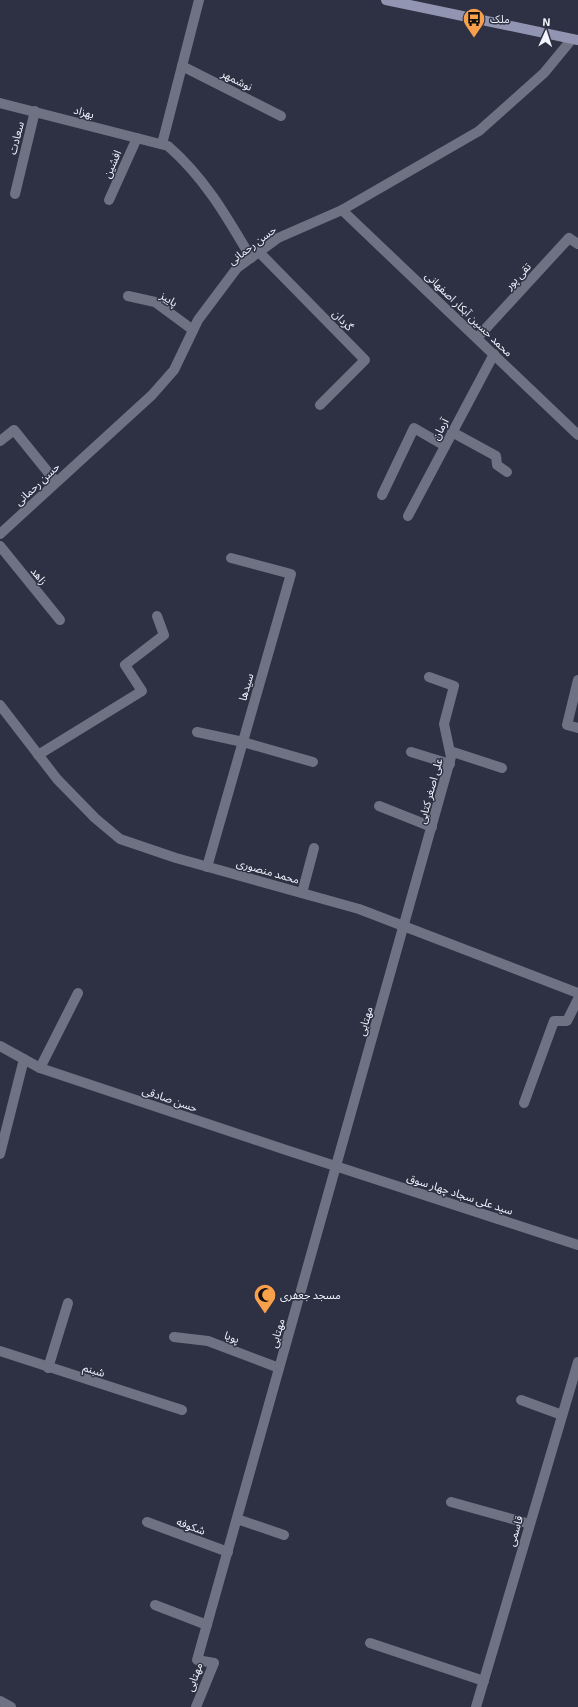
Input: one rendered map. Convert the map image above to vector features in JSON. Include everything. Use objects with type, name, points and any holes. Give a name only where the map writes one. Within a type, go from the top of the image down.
[{"type":"main road","points":[[386,0],[575,40]]},
{"type":"street","points":[[162,144],[199,0]]},
{"type":"street","name":"حسن رحمانی","points":[[0,534],[152,395],[174,370],[198,320],[237,268],[278,238],[342,210],[479,131],[544,73],[575,40]]},
{"type":"street","name":"نوشمهر","points":[[182,66],[281,116]]},
{"type":"street","name":"بهزاد","points":[[0,103],[168,146],[188,163],[255,255]]},
{"type":"street","name":"سعادت","points":[[15,194],[35,111]]},
{"type":"street","name":"افشین","points":[[109,200],[137,138]]},
{"type":"street","name":"محمد حسین آبکار اصفهانی","points":[[342,210],[578,435]]},
{"type":"street","name":"تقی پور","points":[[477,338],[569,238],[578,244]]},
{"type":"street","name":"گردان","points":[[255,255],[365,360],[320,405]]},
{"type":"street","name":"پاییز","points":[[128,296],[155,302],[193,330]]},
{"type":"street","name":"آرمان","points":[[408,516],[494,354]]},
{"type":"street","points":[[382,495],[414,428],[445,446]]},
{"type":"street","points":[[0,441],[14,430],[56,482]]},
{"type":"street","points":[[452,432],[496,456],[497,465],[507,472]]},
{"type":"street","name":"زاهد","points":[[0,546],[60,620]]},
{"type":"street","name":"سیدها","points":[[207,867],[291,574],[231,558]]},
{"type":"street","points":[[38,755],[142,691],[125,665],[164,635],[157,616]]},
{"type":"street","name":"علی اصغر کتابی","points":[[405,927],[452,757],[444,724],[454,686],[429,677]]},
{"type":"street","points":[[578,680],[567,725],[578,728]]},
{"type":"street","name":"محمد منصوری","points":[[0,705],[57,779],[95,818],[120,839],[207,867],[359,910],[578,993]]},
{"type":"street","points":[[197,732],[243,742],[313,762]]},
{"type":"street","points":[[450,751],[502,768]]},
{"type":"street","points":[[412,752],[450,764]]},
{"type":"street","points":[[379,806],[432,827]]},
{"type":"street","points":[[302,893],[314,848]]},
{"type":"street","name":"مهتابی","points":[[196,1707],[214,1663],[197,1660],[335,1167],[405,927]]},
{"type":"street","points":[[40,1068],[78,993]]},
{"type":"street","points":[[524,1103],[554,1021],[567,1021],[578,999]]},
{"type":"street","name":"حسن صادقی","points":[[0,1046],[40,1068],[335,1167]]},
{"type":"street","points":[[0,1154],[24,1059]]},
{"type":"street","name":"سید علی سجاد چهار سوق","points":[[335,1167],[578,1245]]},
{"type":"street","points":[[48,1368],[68,1303]]},
{"type":"street","name":"پویا","points":[[174,1337],[208,1341],[279,1368]]},
{"type":"street","name":"شبنم","points":[[0,1352],[182,1410]]},
{"type":"street","name":"قاسمی","points":[[476,1707],[578,1362]]},
{"type":"street","points":[[521,1400],[562,1415]]},
{"type":"street","points":[[451,1502],[530,1524]]},
{"type":"street","points":[[237,1518],[284,1535]]},
{"type":"street","name":"شکوفه","points":[[147,1522],[228,1552]]},
{"type":"street","points":[[155,1605],[207,1625]]},
{"type":"street","points":[[370,1643],[484,1681]]},
{"type":"street","points":[[0,1702],[11,1707]]},
{"type":"place","name":"ملک","points":[[474,38]]},
{"type":"place","name":"مسجد جعفری","points":[[265,1314]]}]
